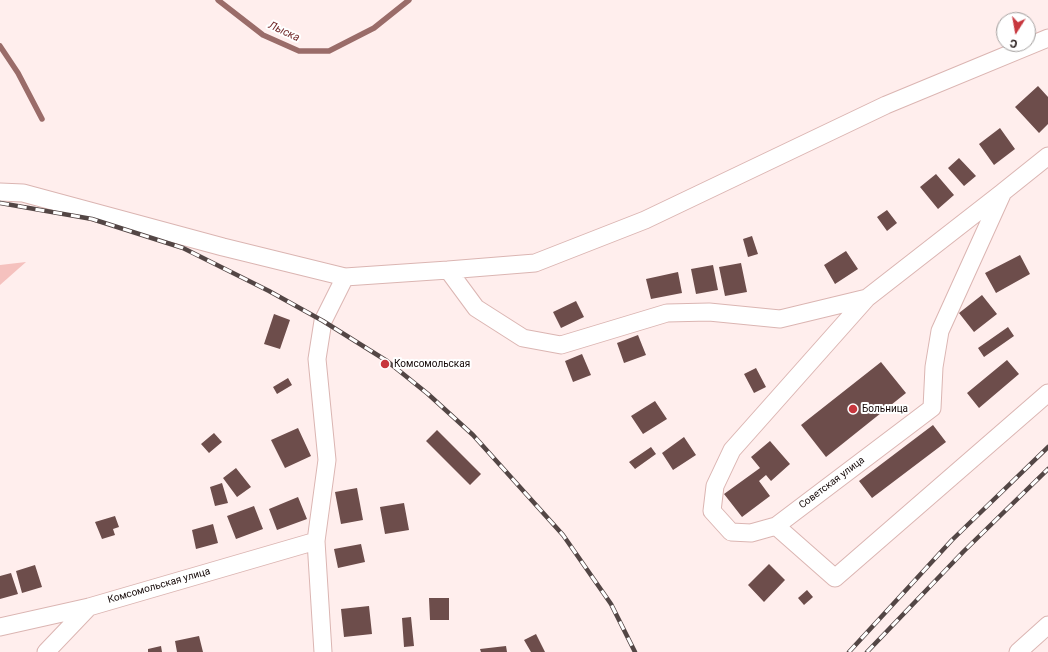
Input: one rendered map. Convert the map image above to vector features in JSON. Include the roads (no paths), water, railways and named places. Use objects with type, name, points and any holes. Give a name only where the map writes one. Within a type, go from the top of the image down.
[{"type":"street","points":[[0,192],[23,193],[223,247],[345,277],[535,264],[645,220],[886,105],[1048,38]]},
{"type":"street","name":"Советская улица","points":[[866,298],[732,450],[714,486],[712,511],[731,532],[751,533],[776,526],[932,408],[934,367],[940,331],[1003,192],[1048,156]]},
{"type":"street","points":[[448,270],[476,308],[523,338],[562,345],[667,314],[709,312],[780,319],[866,298],[1003,192]]},
{"type":"street","points":[[323,652],[316,541],[328,460],[317,359],[323,321],[345,277]]},
{"type":"street","points":[[776,526],[835,578],[1048,393]]},
{"type":"street","name":"Комсомольская улица","points":[[0,627],[89,607],[316,541]]},
{"type":"street","points":[[46,652],[89,607]]},
{"type":"street","points":[[1018,652],[1048,624]]},
{"type":"waterway","name":"Лыска","points":[[218,0],[263,35],[299,51],[329,51],[374,28],[409,0]]},
{"type":"waterway","points":[[0,46],[18,73],[42,119]]},
{"type":"railway","points":[[0,203],[92,219],[183,248],[269,291],[323,321],[387,361],[428,394],[473,435],[563,535],[611,604],[635,652]]},
{"type":"railway","points":[[849,652],[952,540],[1048,447]]},
{"type":"railway","points":[[867,652],[964,551],[1048,469]]},
{"type":"place","name":"Комсомольская","points":[[385,364]]},
{"type":"place","name":"Больница","points":[[853,409]]}]
